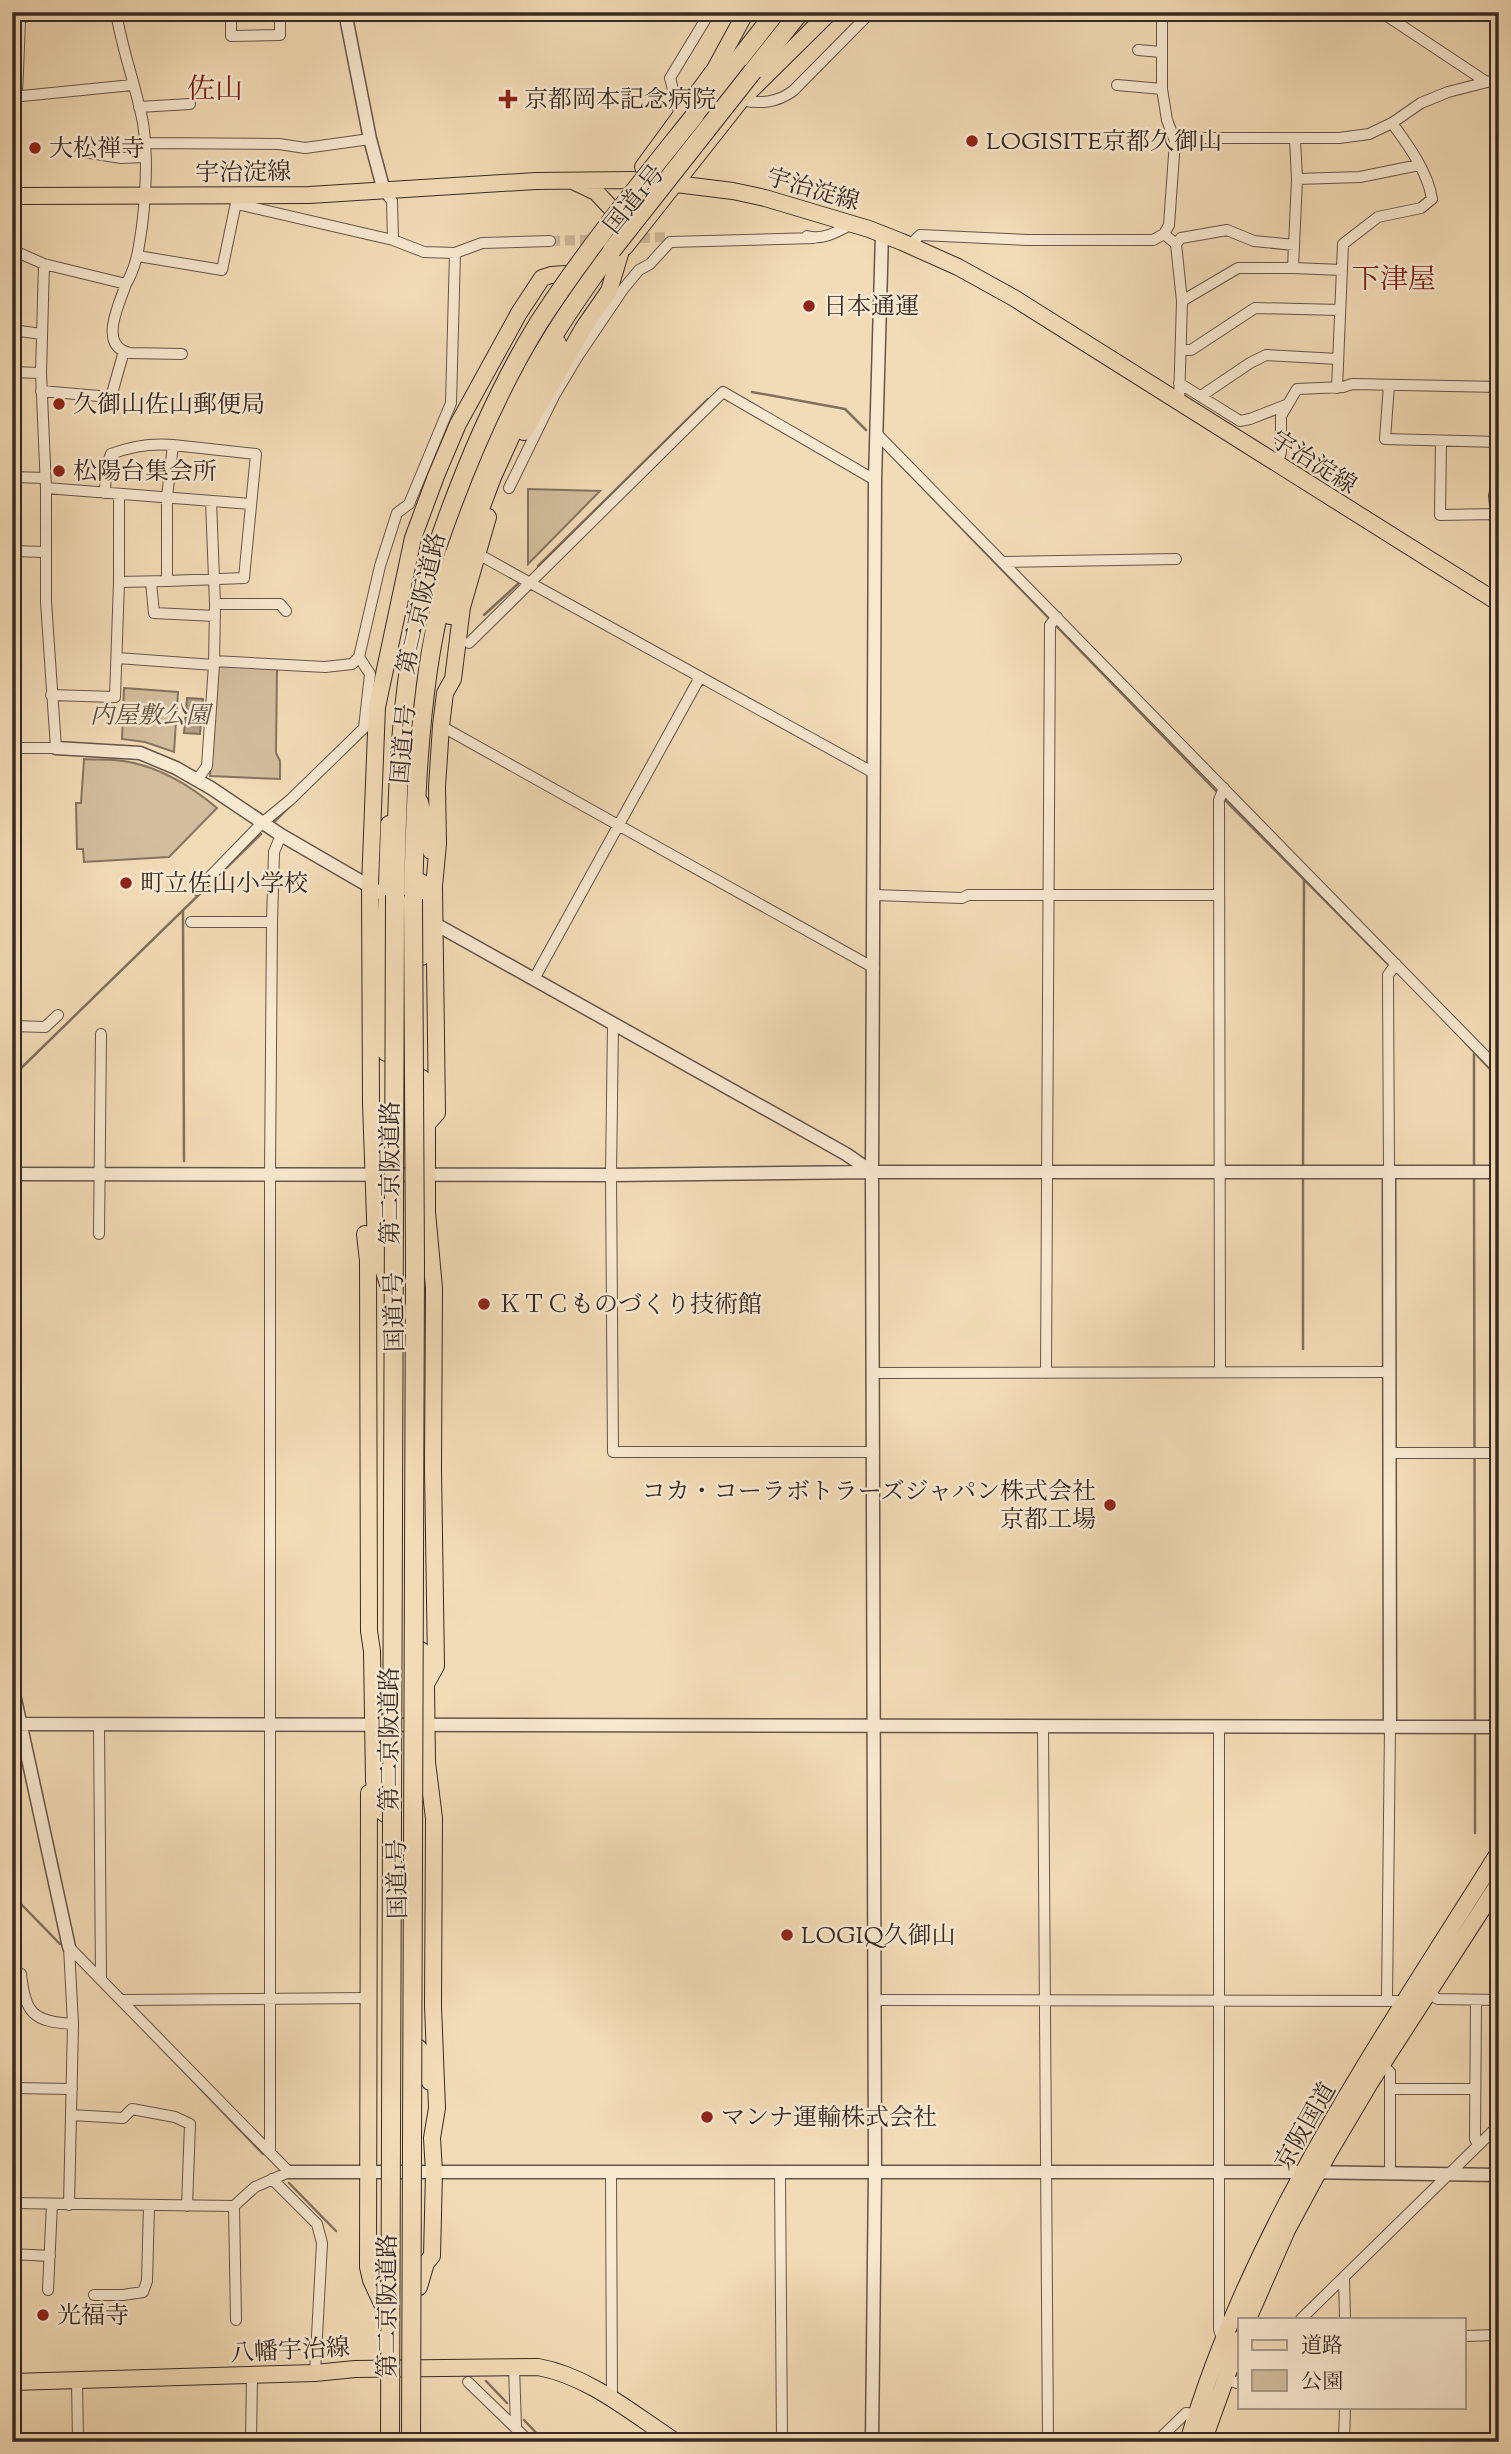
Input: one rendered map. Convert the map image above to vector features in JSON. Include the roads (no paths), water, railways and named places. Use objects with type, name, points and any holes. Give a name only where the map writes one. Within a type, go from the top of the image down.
[{"type":"highway","name":"第二京阪道路","points":[[389,2442],[396,895],[399,769],[411,655],[436,547],[457,488],[507,378],[568,279],[776,12]]},
{"type":"highway","name":"第二京阪道路","points":[[411,2442],[415,1306],[413,899],[416,781],[428,668],[447,579],[468,516],[519,396],[551,339],[612,250],[800,12]]},
{"type":"main road","name":"国道1号","points":[[389,2442],[388,1816],[380,1724],[388,1630],[388,1284],[381,1174],[387,1082],[384,976],[386,895],[393,755],[401,673],[413,604],[435,530],[499,379],[566,274],[715,69],[746,12]]},
{"type":"main road","name":"国道1号","points":[[419,2442],[419,2287],[427,2172],[419,2048],[422,1725],[416,1270],[422,1175],[422,1078],[429,921],[420,802],[432,678],[457,570],[513,432],[567,327],[620,254],[741,100],[830,12]]},
{"type":"main road","name":"宇治淀線","points":[[12,196],[145,196],[237,200],[572,180],[632,180],[733,191],[765,198],[882,234],[958,267],[1014,299],[1499,603]]},
{"type":"main road","points":[[572,180],[596,192],[612,209]]},
{"type":"main road","points":[[445,693],[453,679],[461,607],[494,497],[518,443],[549,385],[608,294],[620,254]]},
{"type":"main road","points":[[388,1284],[376,1247],[374,1217],[381,1174],[371,1103],[370,885],[377,707],[413,538],[458,424],[519,313],[542,278],[566,274]]},
{"type":"main road","points":[[427,1124],[437,1113],[429,921],[438,844],[437,787],[441,726],[452,645],[449,620],[457,570]]},
{"type":"main road","points":[[373,777],[393,755]]},
{"type":"main road","points":[[420,802],[429,839],[434,886]]},
{"type":"main road","points":[[422,1078],[427,1124],[422,1175],[432,1246],[436,1666],[426,1684]]},
{"type":"main road","points":[[371,1103],[377,1091],[387,1082]]},
{"type":"main road","points":[[374,1217],[365,1229],[368,1261],[369,1631],[380,1724],[374,1782],[378,1809],[388,1816]]},
{"type":"main road","points":[[416,1270],[432,1246]]},
{"type":"main road","points":[[372,1651],[388,1630]]},
{"type":"main road","points":[[421,1650],[426,1684],[422,1725],[434,1818],[433,2006],[437,2108],[432,2123]]},
{"type":"main road","points":[[374,1782],[368,1795],[368,2267],[389,2319]]},
{"type":"main road","points":[[419,1826],[425,1800],[431,1789]]},
{"type":"main road","name":"京阪国道","points":[[1188,2442],[1223,2343],[1256,2266],[1406,2001],[1499,1852]]},
{"type":"main road","name":"京阪国道","points":[[1248,2318],[1311,2172],[1499,1883]]},
{"type":"main road","points":[[419,2048],[430,2084],[432,2123],[427,2172]]},
{"type":"main road","points":[[368,2081],[388,2060]]},
{"type":"main road","points":[[1203,2442],[1232,2380],[1238,2350]]},
{"type":"main road","name":"八幡宇治線","points":[[12,2382],[315,2373],[355,2369],[538,2367],[559,2371],[582,2382],[676,2442]]},
{"type":"street","points":[[116,12],[145,143],[145,196],[138,256],[126,284],[111,334],[124,351],[183,354]]},
{"type":"street","points":[[231,12],[231,36],[280,35],[279,12]]},
{"type":"street","points":[[345,12],[370,139],[384,191],[392,201],[393,240]]},
{"type":"street","points":[[670,132],[679,112],[670,78],[710,12]]},
{"type":"street","points":[[741,100],[756,103],[779,100],[793,91],[871,12]]},
{"type":"street","points":[[910,245],[920,235],[1027,240],[1153,240],[1164,234],[1169,225],[1175,141],[1167,120],[1162,89],[1162,12]]},
{"type":"street","points":[[1381,12],[1486,81]]},
{"type":"street","points":[[38,13],[16,21],[15,96],[132,85]]},
{"type":"street","points":[[1138,50],[1161,52]]},
{"type":"street","points":[[1175,141],[1205,138],[1339,138],[1369,134],[1392,123],[1421,103],[1499,79]]},
{"type":"street","points":[[1117,85],[1162,89]]},
{"type":"street","points":[[139,107],[190,104]]},
{"type":"street","points":[[1338,388],[1343,244],[1378,218],[1421,208],[1432,200],[1430,188],[1419,165],[1392,123]]},
{"type":"street","points":[[145,143],[279,144],[305,148],[370,139]]},
{"type":"street","points":[[1293,268],[1297,179],[1295,139]]},
{"type":"street","points":[[84,152],[121,158],[145,157]]},
{"type":"street","points":[[1297,179],[1360,177],[1419,165]]},
{"type":"street","points":[[138,256],[222,270],[237,200],[393,240],[424,252],[460,251],[482,243],[546,244]]},
{"type":"street","points":[[509,488],[554,396],[624,288],[639,270],[650,264],[670,242],[814,238],[835,233],[853,224]]},
{"type":"street","points":[[1175,244],[1181,238],[1227,230],[1254,241],[1294,245]]},
{"type":"street","points":[[670,237],[799,233],[814,238]]},
{"type":"street","points":[[872,2442],[875,480],[882,234]]},
{"type":"street","points":[[1164,234],[1175,244],[1182,301],[1179,403]]},
{"type":"street","points":[[12,250],[44,264],[126,284]]},
{"type":"street","points":[[117,658],[325,667],[352,664],[359,657],[380,566],[397,513],[409,505],[451,404],[460,251]]},
{"type":"street","points":[[44,264],[41,391],[51,695],[56,748]]},
{"type":"street","points":[[1182,301],[1238,268],[1342,270]]},
{"type":"street","points":[[608,294],[624,288]]},
{"type":"street","points":[[1181,350],[1191,350],[1255,308],[1340,310]]},
{"type":"street","points":[[567,327],[592,317]]},
{"type":"street","points":[[12,330],[42,334]]},
{"type":"street","points":[[41,391],[111,397],[124,351]]},
{"type":"street","points":[[1200,397],[1266,355],[1338,359]]},
{"type":"street","points":[[12,372],[41,373]]},
{"type":"street","points":[[1179,383],[1240,421],[1286,405]]},
{"type":"street","points":[[1277,466],[1281,452],[1280,416],[1297,388],[1338,388],[1352,384],[1499,387]]},
{"type":"street","points":[[1389,385],[1385,439],[1499,442]]},
{"type":"street","points":[[469,643],[723,392],[875,480]]},
{"type":"street","points":[[876,433],[1499,1070]]},
{"type":"street","points":[[1441,440],[1440,515],[1496,514]]},
{"type":"street","points":[[105,493],[106,467],[111,454],[131,447],[156,443],[256,454],[244,578],[120,582]]},
{"type":"street","points":[[167,581],[167,497],[173,445]]},
{"type":"street","points":[[1499,472],[1494,496],[1499,544]]},
{"type":"street","points":[[12,477],[105,493],[251,504]]},
{"type":"street","points":[[51,695],[115,697],[120,582],[119,494]]},
{"type":"street","points":[[197,780],[207,766],[214,663],[211,500]]},
{"type":"street","points":[[12,551],[45,552]]},
{"type":"street","points":[[478,554],[874,773]]},
{"type":"street","points":[[1003,562],[1176,559]]},
{"type":"street","points":[[151,582],[154,613],[215,616]]},
{"type":"street","points":[[1499,590],[1499,612]]},
{"type":"street","points":[[215,604],[280,604],[286,611]]},
{"type":"street","points":[[1046,1373],[1050,625],[1057,617]]},
{"type":"street","points":[[197,890],[262,823],[290,800],[364,728],[370,674],[359,657]]},
{"type":"street","points":[[534,979],[700,677]]},
{"type":"street","points":[[441,726],[874,968]]},
{"type":"street","points":[[12,748],[140,753],[176,768],[281,835],[429,921],[846,1154],[872,1172]]},
{"type":"street","points":[[1220,1372],[1219,800],[1224,788]]},
{"type":"street","points":[[270,2151],[268,1726],[272,922],[274,852],[281,835]]},
{"type":"street","points":[[874,895],[961,898],[968,895],[1219,895]]},
{"type":"street","points":[[191,922],[272,922]]},
{"type":"street","points":[[1387,2001],[1390,1726],[1388,975],[1396,964]]},
{"type":"street","points":[[12,1026],[45,1027],[58,1015]]},
{"type":"street","points":[[612,1024],[613,1452],[874,1452]]},
{"type":"street","points":[[99,1234],[101,1034]]},
{"type":"street","points":[[12,1174],[1499,1172]]},
{"type":"street","points":[[874,1373],[1389,1372]]},
{"type":"street","points":[[1389,1453],[1499,1453]]},
{"type":"street","points":[[12,1685],[17,1724],[69,1947],[73,2024],[69,2205]]},
{"type":"street","points":[[17,1724],[1499,1727]]},
{"type":"street","points":[[99,1724],[102,1980]]},
{"type":"street","points":[[1043,1726],[1048,2442]]},
{"type":"street","points":[[1219,1726],[1219,2329],[1223,2343]]},
{"type":"street","points":[[69,1947],[289,2172]]},
{"type":"street","points":[[21,1974],[25,1999],[34,2015],[49,2023],[73,2024]]},
{"type":"street","points":[[1427,1993],[1438,1999],[1499,2000]]},
{"type":"street","points":[[12,1998],[25,1999]]},
{"type":"street","points":[[121,2000],[368,1998]]},
{"type":"street","points":[[874,2000],[1406,2001]]},
{"type":"street","points":[[1476,2000],[1475,2139],[1478,2145]]},
{"type":"street","points":[[1382,2065],[1390,2072],[1390,2172]]},
{"type":"street","points":[[12,2088],[72,2089]]},
{"type":"street","points":[[1390,2089],[1475,2089]]},
{"type":"street","points":[[71,2115],[123,2118],[132,2109],[175,2117],[190,2124],[187,2206]]},
{"type":"street","points":[[1302,2318],[1499,2125]]},
{"type":"street","points":[[12,2203],[234,2206],[255,2187],[289,2172],[1390,2172],[1499,2175]]},
{"type":"street","points":[[611,2172],[612,2400]]},
{"type":"street","points":[[780,2173],[782,2442]]},
{"type":"street","points":[[272,2179],[317,2224],[322,2242],[315,2373]]},
{"type":"street","points":[[48,2290],[52,2204]]},
{"type":"street","points":[[94,2295],[143,2292],[147,2281],[149,2206]]},
{"type":"street","points":[[234,2206],[236,2320]]},
{"type":"street","points":[[12,2254],[50,2256]]},
{"type":"street","points":[[1344,2277],[1345,2318]]},
{"type":"street","points":[[1466,2336],[1499,2336]]},
{"type":"street","points":[[514,2367],[519,2434]]},
{"type":"street","points":[[251,2442],[252,2375]]},
{"type":"street","points":[[76,2381],[78,2442]]},
{"type":"street","points":[[468,2382],[530,2442]]},
{"type":"street","points":[[1344,2442],[1345,2408]]},
{"type":"street","points":[[1156,2442],[1186,2413],[1196,2414]]},
{"type":"waterway","points":[[752,392],[845,409],[866,430]]},
{"type":"waterway","points":[[538,566],[708,399]]},
{"type":"waterway","points":[[886,450],[1217,792]]},
{"type":"waterway","points":[[484,615],[519,583]]},
{"type":"waterway","points":[[1222,797],[1390,966]]},
{"type":"waterway","points":[[275,821],[290,806]]},
{"type":"waterway","points":[[12,1077],[261,834]]},
{"type":"waterway","points":[[1303,1167],[1304,880]]},
{"type":"waterway","points":[[183,911],[184,1161]]},
{"type":"waterway","points":[[1461,1038],[1499,1079]]},
{"type":"waterway","points":[[1474,1052],[1474,1168]]},
{"type":"waterway","points":[[1474,1174],[1475,1724]]},
{"type":"waterway","points":[[1303,1177],[1303,1349]]},
{"type":"waterway","points":[[1475,1731],[1475,1833]]},
{"type":"waterway","points":[[12,1912],[21,1904],[60,1944]]},
{"type":"waterway","points":[[147,2033],[263,2154]]},
{"type":"waterway","points":[[289,2183],[336,2231]]},
{"type":"waterway","points":[[486,2381],[507,2403]]},
{"type":"waterway","points":[[524,2420],[545,2442]]},
{"type":"waterway","points":[[1171,2438],[1175,2442]]},
{"type":"tunnel","points":[[550,241],[670,237]]},
{"type":"place","name":"京都岡本記念病院","points":[[508,99]]},
{"type":"place","name":"LOGISITE京都久御山","points":[[972,141]]},
{"type":"place","name":"大松禅寺","points":[[35,148]]},
{"type":"place","name":"日本通運","points":[[809,306]]},
{"type":"place","name":"久御山佐山郵便局","points":[[59,404]]},
{"type":"place","name":"松陽台集会所","points":[[59,471]]},
{"type":"place","name":"町立佐山小学校","points":[[126,883]]},
{"type":"place","name":"ＫＴＣものづくり技術館","points":[[484,1304]]},
{"type":"place","name":"コカ・コーラボトラーズジャパン株式会社 京都工場","points":[[1110,1505]]},
{"type":"place","name":"LOGIQ久御山","points":[[787,1935]]},
{"type":"place","name":"マンナ運輸株式会社","points":[[707,2117]]},
{"type":"place","name":"光福寺","points":[[43,2315]]},
{"type":"district","name":"佐山","points":[[215,88]]},
{"type":"district","name":"下津屋","points":[[1394,278]]},
{"type":"park label","name":"内屋敷公園","points":[[150,715]]}]
